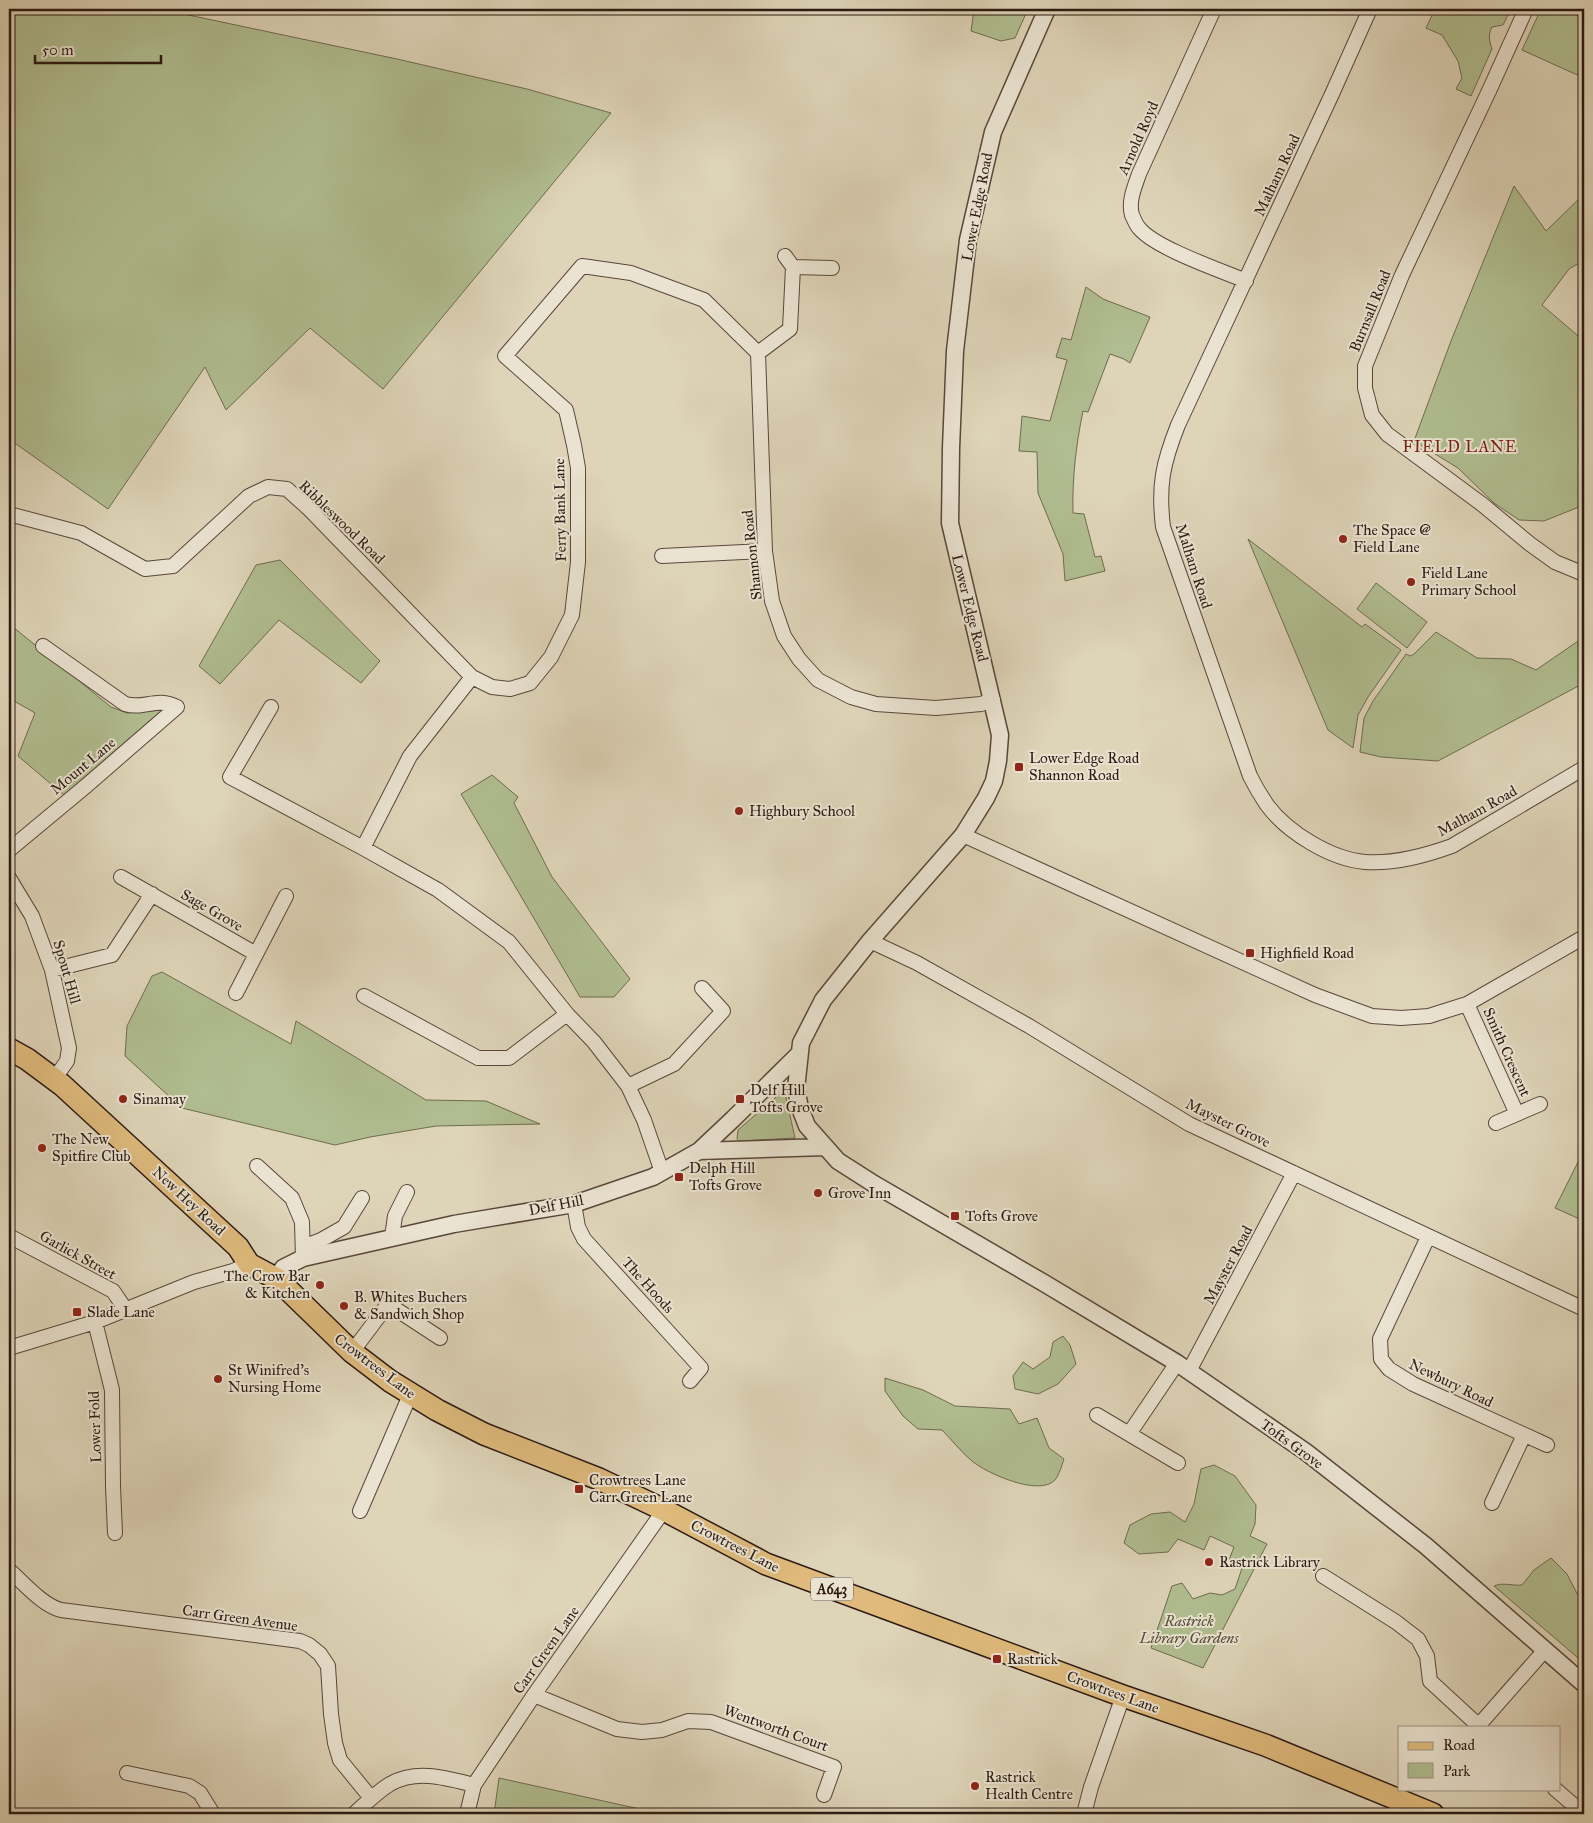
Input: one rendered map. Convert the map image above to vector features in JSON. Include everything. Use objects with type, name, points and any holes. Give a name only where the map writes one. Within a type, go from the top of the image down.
[{"type":"main road","name":"New Hey Road","points":[[9,1049],[55,1078],[238,1247],[248,1264]]},
{"type":"main road","name":"Crowtrees Lane","points":[[248,1264],[276,1279],[352,1352],[410,1395],[484,1434],[599,1479],[664,1510],[766,1564],[1122,1696],[1266,1745],[1434,1814]]},
{"type":"street","name":"Lower Edge Road","points":[[825,1147],[807,1126],[800,1108],[796,1089],[801,1043],[823,1000],[870,941],[963,835],[986,798],[994,781],[1000,735],[950,523],[955,351],[968,240],[993,132],[1047,9]]},
{"type":"street","name":"Arnold Royd","points":[[1214,9],[1139,174],[1134,189],[1132,214],[1139,228],[1151,239],[1246,281]]},
{"type":"street","name":"Malham Road","points":[[1370,9],[1178,425],[1166,455],[1161,482],[1160,504],[1163,527],[1250,776],[1268,806],[1297,834],[1323,849],[1343,857],[1364,862],[1405,860],[1452,846],[1584,768]]},
{"type":"street","name":"Burnsall Road","points":[[1526,9],[1402,275],[1365,366],[1365,388],[1372,415],[1386,434],[1483,505],[1555,562],[1584,574]]},
{"type":"street","points":[[758,353],[790,329],[789,261],[832,268]]},
{"type":"street","name":"Ferry Bank Lane","points":[[472,677],[492,687],[510,688],[530,683],[551,657],[572,614],[578,562],[578,468],[566,410],[505,356],[582,266],[631,273],[704,300],[758,353]]},
{"type":"street","name":"Shannon Road","points":[[758,353],[765,551],[772,601],[784,636],[798,659],[818,680],[851,698],[876,704],[936,708],[981,704],[992,700]]},
{"type":"street","name":"Ribbleswood Road","points":[[9,514],[81,533],[145,569],[173,566],[249,496],[268,487],[287,489],[308,508],[472,677]]},
{"type":"street","points":[[662,556],[765,551]]},
{"type":"street","name":"Mount Lane","points":[[9,850],[177,707],[164,701],[138,706],[125,704],[43,646]]},
{"type":"street","points":[[363,848],[410,756],[472,677]]},
{"type":"street","points":[[272,707],[230,777],[438,890],[509,942],[567,1014],[594,1042],[628,1086],[644,1120],[662,1172]]},
{"type":"street","points":[[963,835],[1316,995],[1359,1012],[1387,1018],[1415,1017],[1444,1012],[1467,1004],[1584,937]]},
{"type":"street","name":"Sage Grove","points":[[121,877],[256,954]]},
{"type":"street","name":"Spout Hill","points":[[9,878],[32,916],[52,970],[69,1048],[67,1060],[55,1078]]},
{"type":"street","points":[[52,970],[112,955],[152,894]]},
{"type":"street","points":[[236,993],[286,896]]},
{"type":"street","name":"Mayster Grove","points":[[870,941],[917,963],[1012,1016],[1189,1124],[1584,1309]]},
{"type":"street","points":[[628,1086],[674,1064],[724,1011],[702,988]]},
{"type":"street","points":[[364,996],[478,1058],[509,1058],[567,1014]]},
{"type":"street","name":"Smith Crescent","points":[[1467,1004],[1517,1114]]},
{"type":"street","name":"Delf Hill","points":[[276,1279],[283,1268],[303,1252],[574,1204],[653,1177],[699,1150],[799,1054]]},
{"type":"street","name":"Smith Crescent","points":[[1496,1123],[1540,1104]]},
{"type":"street","points":[[699,1150],[825,1147]]},
{"type":"street","name":"Tofts Grove","points":[[825,1147],[838,1160],[874,1184],[1183,1367],[1306,1452],[1426,1546],[1584,1684]]},
{"type":"street","points":[[257,1166],[292,1198],[302,1222],[303,1252]]},
{"type":"street","name":"Mayster Road","points":[[1129,1434],[1183,1367],[1294,1173]]},
{"type":"street","points":[[392,1237],[395,1216],[407,1192]]},
{"type":"street","points":[[303,1252],[344,1227],[362,1198]]},
{"type":"street","name":"The Hoods","points":[[574,1204],[578,1227],[584,1239],[701,1368],[690,1381]]},
{"type":"street","name":"Garlick Street","points":[[9,1236],[113,1291],[126,1310]]},
{"type":"street","name":"Newbury Road","points":[[1428,1237],[1380,1339],[1381,1359],[1388,1369],[1413,1384],[1547,1445]]},
{"type":"street","points":[[9,1348],[95,1322],[194,1282],[233,1271],[248,1264]]},
{"type":"street","points":[[352,1352],[388,1304],[440,1338]]},
{"type":"street","name":"Lower Fold","points":[[95,1322],[112,1390],[115,1533]]},
{"type":"street","points":[[360,1512],[410,1395]]},
{"type":"street","points":[[1097,1415],[1178,1463]]},
{"type":"street","points":[[1492,1503],[1524,1435]]},
{"type":"street","name":"Carr Green Lane","points":[[467,1814],[474,1785],[534,1695],[664,1510]]},
{"type":"street","name":"Carr Green Avenue","points":[[9,1570],[54,1608],[62,1610],[290,1640],[309,1645],[320,1654],[328,1666],[331,1714],[335,1743],[340,1760],[371,1798]]},
{"type":"street","points":[[1323,1576],[1396,1622],[1418,1639],[1427,1656],[1430,1681],[1479,1726],[1544,1651]]},
{"type":"street","name":"Wentworth Court","points":[[534,1695],[608,1725],[630,1731],[662,1730],[688,1722],[711,1722],[834,1767],[824,1795]]},
{"type":"street","points":[[1084,1814],[1091,1787],[1122,1696]]},
{"type":"street","points":[[127,1773],[188,1786],[200,1793],[213,1814]]},
{"type":"street","points":[[354,1814],[390,1784],[421,1775],[474,1785]]},
{"type":"street","points":[[1556,1790],[1584,1814]]},
{"type":"green space","points":[[9,9],[160,9],[397,59],[527,89],[611,113],[383,389],[310,328],[226,410],[205,367],[108,509],[9,439]]},
{"type":"green space","points":[[974,9],[1028,9],[1015,38],[1001,41],[971,31]]},
{"type":"green space","points":[[1435,9],[1511,9],[1503,25],[1492,27],[1489,38],[1492,49],[1471,96],[1456,89],[1462,78],[1458,61],[1442,35],[1426,28]]},
{"type":"green space","points":[[1541,9],[1565,9],[1584,17],[1584,78],[1522,50]]},
{"type":"green space","points":[[1514,186],[1546,231],[1584,194],[1584,260],[1569,269],[1542,305],[1584,341],[1584,505],[1544,521],[1519,520],[1494,503],[1458,468],[1414,441],[1451,341]]},
{"type":"green space","points":[[1086,287],[1103,299],[1150,317],[1130,363],[1110,354],[1088,412],[1083,411],[1076,449],[1073,513],[1084,514],[1095,557],[1101,556],[1105,571],[1065,581],[1063,554],[1038,493],[1037,452],[1019,451],[1022,416],[1050,421],[1067,360],[1056,357],[1062,338],[1071,340]]},
{"type":"green space","points":[[1248,539],[1362,627],[1365,624],[1401,650],[1368,697],[1358,715],[1353,748],[1328,730]]},
{"type":"green space","points":[[280,560],[380,661],[361,683],[279,620],[220,684],[199,666],[256,565]]},
{"type":"green space","points":[[1376,583],[1427,622],[1407,648],[1357,609]]},
{"type":"green space","points":[[13,627],[111,707],[127,713],[162,710],[64,795],[18,756],[35,713],[9,698],[9,633]]},
{"type":"green space","points":[[1436,632],[1477,658],[1511,659],[1536,670],[1584,637],[1584,683],[1438,761],[1381,757],[1360,752],[1364,718],[1373,701],[1406,654],[1410,656],[1414,654]]},
{"type":"green space","points":[[492,775],[518,797],[514,803],[552,877],[630,979],[614,997],[580,997],[461,794]]},
{"type":"green space","points":[[162,972],[291,1044],[296,1021],[426,1100],[486,1101],[540,1124],[436,1126],[335,1145],[182,1108],[125,1056],[127,1026],[152,976]]},
{"type":"green space","points":[[782,1092],[785,1093],[795,1138],[739,1141],[737,1139],[738,1130]]},
{"type":"green space","points":[[1584,1150],[1584,1221],[1555,1208]]},
{"type":"green space","points":[[1063,1336],[1070,1345],[1076,1364],[1058,1384],[1038,1394],[1015,1389],[1013,1376],[1023,1362],[1033,1369],[1050,1357],[1053,1342]]},
{"type":"green space","points":[[885,1378],[923,1390],[955,1406],[1010,1409],[1019,1424],[1037,1418],[1049,1448],[1064,1459],[1055,1480],[1047,1485],[1025,1485],[1000,1477],[979,1466],[964,1454],[942,1430],[918,1429],[903,1416],[885,1391]]},
{"type":"green space","name":"Rastrick Library Gardens","points":[[1214,1465],[1235,1476],[1256,1505],[1255,1524],[1250,1536],[1267,1544],[1203,1668],[1151,1648],[1172,1586],[1182,1583],[1193,1599],[1210,1593],[1222,1595],[1235,1589],[1243,1565],[1229,1560],[1234,1547],[1210,1536],[1204,1550],[1178,1539],[1168,1552],[1139,1554],[1124,1543],[1130,1525],[1151,1514],[1170,1512],[1185,1522],[1194,1504],[1201,1469]]},
{"type":"green space","points":[[1551,1558],[1567,1574],[1584,1607],[1584,1663],[1494,1586],[1501,1584],[1522,1585],[1534,1570]]},
{"type":"green space","points":[[499,1778],[658,1813],[494,1814]]},
{"type":"place","name":"The Space @ Field Lane","points":[[1343,539]]},
{"type":"place","name":"Field Lane Primary School","points":[[1411,582]]},
{"type":"place","name":"Lower Edge Road Shannon Road","points":[[1019,767]]},
{"type":"place","name":"Highbury School","points":[[739,811]]},
{"type":"place","name":"Highfield Road","points":[[1250,953]]},
{"type":"place","name":"Sinamay","points":[[123,1099]]},
{"type":"place","name":"Delf Hill Tofts Grove","points":[[740,1099]]},
{"type":"place","name":"The New Spitfire Club","points":[[42,1148]]},
{"type":"place","name":"Delph Hill Tofts Grove","points":[[679,1177]]},
{"type":"place","name":"Grove Inn","points":[[818,1193]]},
{"type":"place","name":"Tofts Grove","points":[[955,1216]]},
{"type":"place","name":"The Crow Bar & Kitchen","points":[[320,1285]]},
{"type":"place","name":"B. Whites Buchers & Sandwich Shop","points":[[344,1306]]},
{"type":"place","name":"Slade Lane","points":[[77,1312]]},
{"type":"place","name":"St Winifred's Nursing Home","points":[[218,1379]]},
{"type":"place","name":"Crowtrees Lane Carr Green Lane","points":[[579,1489]]},
{"type":"place","name":"Rastrick Library","points":[[1209,1562]]},
{"type":"place","name":"Rastrick","points":[[997,1659]]},
{"type":"place","name":"Rastrick Health Centre","points":[[975,1786]]},
{"type":"district","name":"FIELD LANE","points":[[1460,446]]}]
